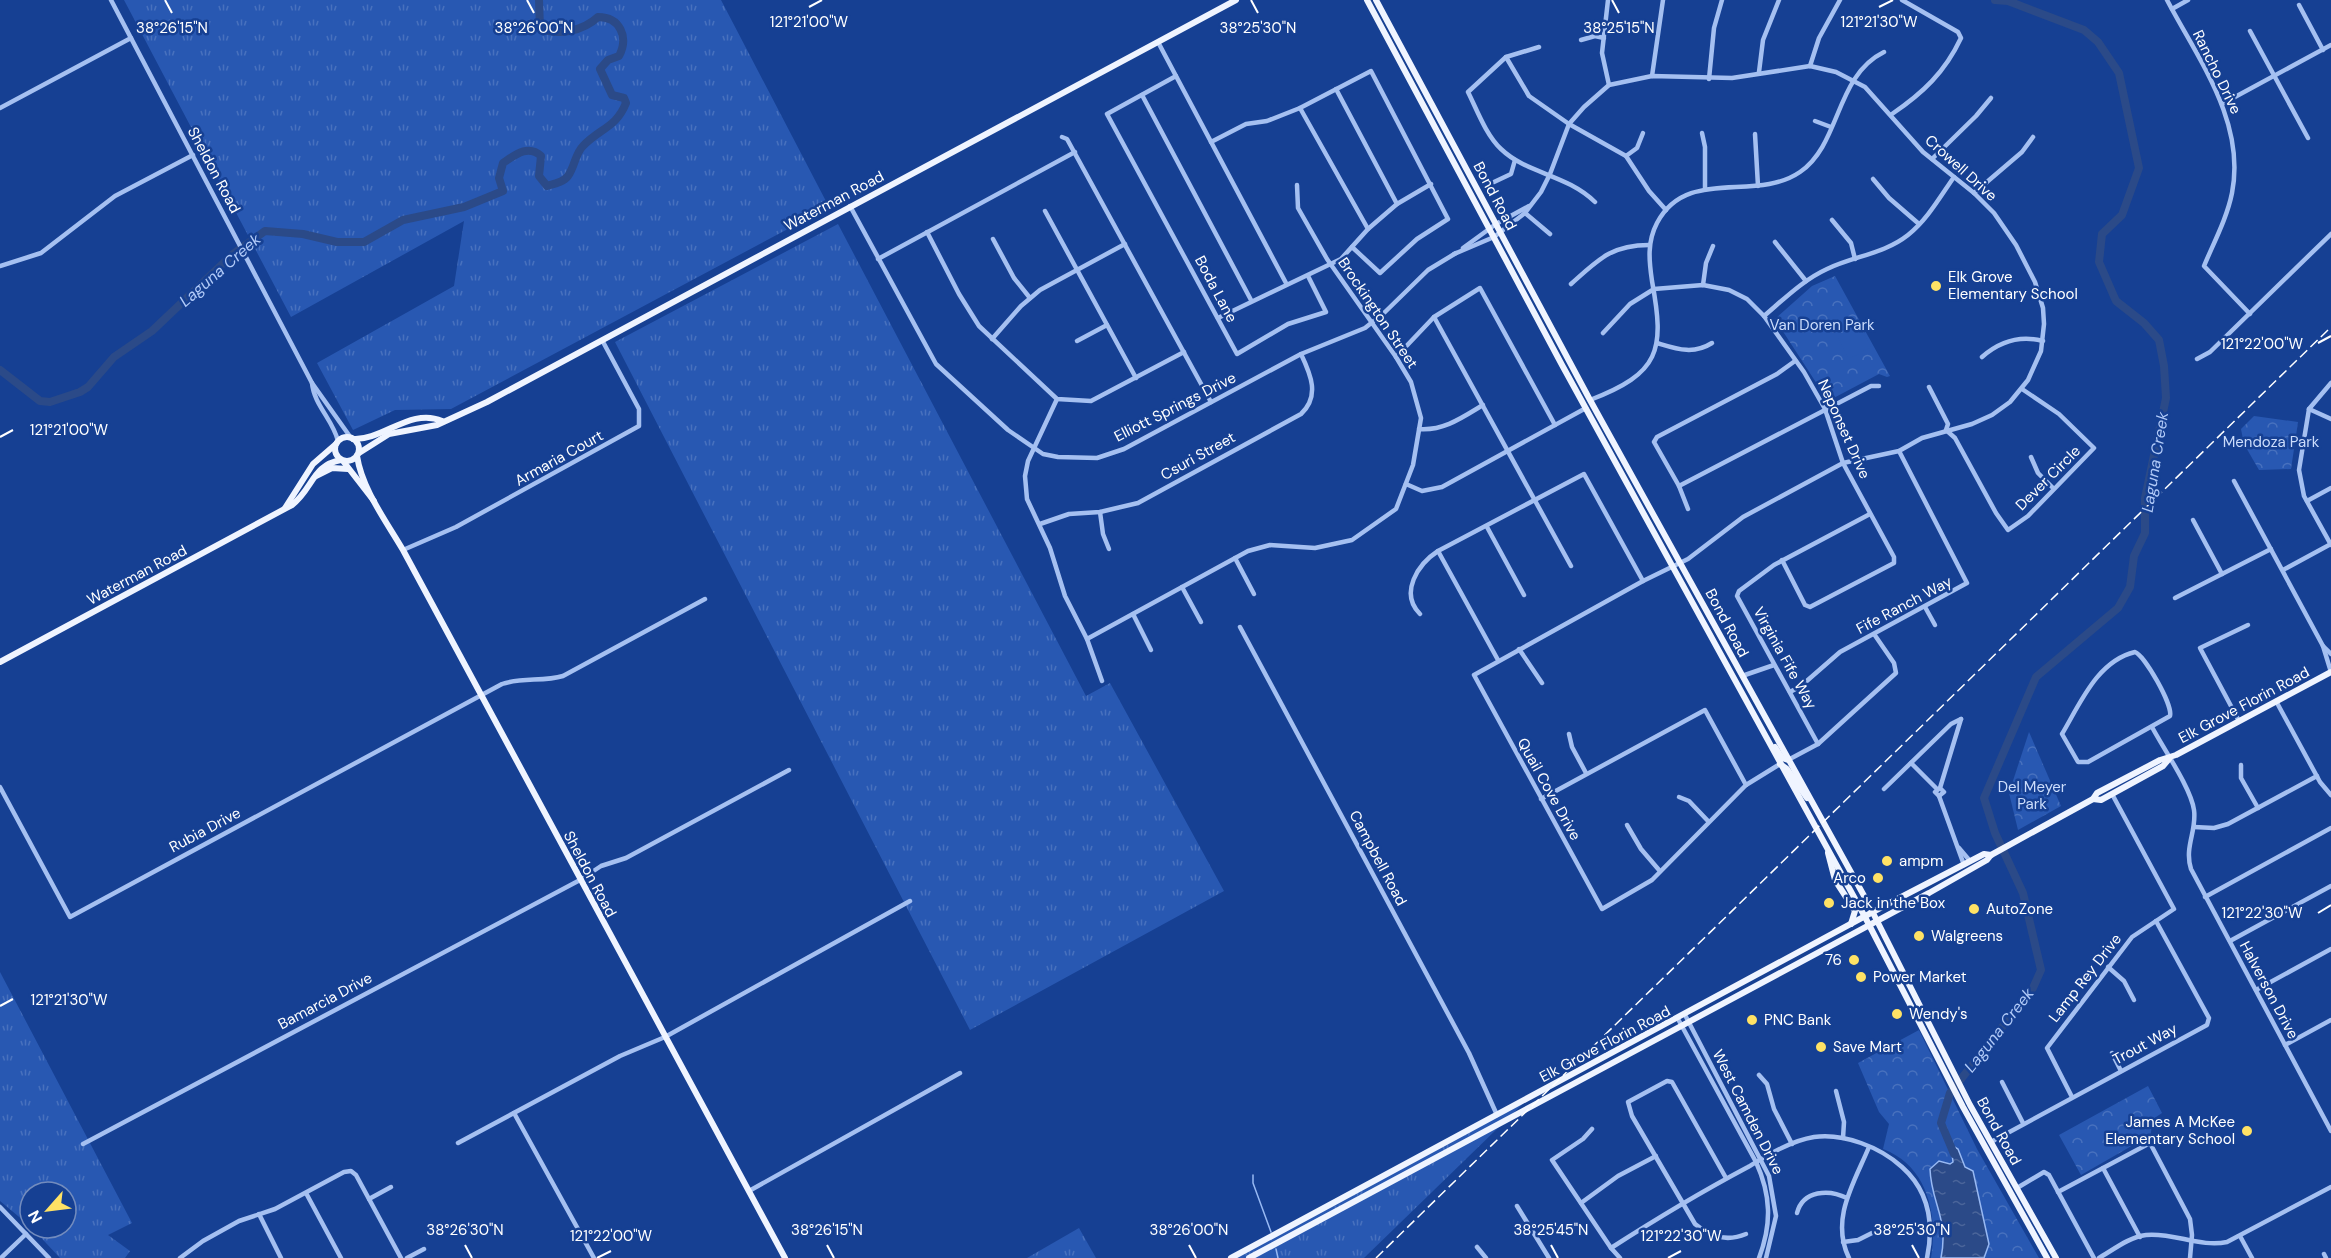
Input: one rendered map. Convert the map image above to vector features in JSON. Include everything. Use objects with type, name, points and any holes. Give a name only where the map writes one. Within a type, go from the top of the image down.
[{"type":"main road","name":"Waterman Road","points":[[358,454],[389,434],[437,425],[487,402],[1236,0]]},
{"type":"main road","name":"Bond Road","points":[[1367,0],[1562,365],[1828,849],[1921,1024],[1962,1107],[2048,1258]]},
{"type":"main road","name":"Bond Road","points":[[1376,0],[1590,400],[1873,913],[1970,1105],[2056,1258]]},
{"type":"main road","points":[[1562,365],[1570,369],[1586,398],[1590,400]]},
{"type":"main road","name":"Waterman Road","points":[[352,438],[367,439],[401,423],[432,419],[442,421]]},
{"type":"main road","points":[[345,437],[352,438],[359,445],[358,454],[350,461],[342,460],[336,453],[337,443],[345,437]]},
{"type":"main road","name":"Waterman Road","points":[[285,508],[313,464],[337,443]]},
{"type":"main road","name":"Sheldon Road","points":[[358,454],[358,466],[374,501],[403,550],[785,1258]]},
{"type":"main road","name":"Waterman Road","points":[[0,662],[299,500],[324,464],[342,460]]},
{"type":"main road","name":"Sheldon Road","points":[[342,460],[374,501]]},
{"type":"main road","points":[[316,476],[332,468],[349,469]]},
{"type":"main road","points":[[1712,638],[1719,644],[1736,675],[1742,676]]},
{"type":"main road","name":"Elk Grove Florin Road","points":[[1249,1258],[1869,926],[2093,799],[2097,793],[2160,760],[2169,758],[2331,672]]},
{"type":"main road","points":[[1754,717],[1761,721],[1782,758],[1788,759]]},
{"type":"main road","name":"Elk Grove Florin Road","points":[[2093,799],[2101,800],[2163,766],[2169,758]]},
{"type":"main road","points":[[1780,764],[1787,769],[1813,804]]},
{"type":"main road","points":[[1828,849],[1834,880],[1855,911],[1851,924]]},
{"type":"main road","name":"Elk Grove Florin Road","points":[[1232,1258],[1864,917],[1984,854],[1991,855]]},
{"type":"main road","points":[[1954,879],[1957,873],[1971,865],[1967,863]]},
{"type":"main road","points":[[1765,981],[1764,978],[1775,966]]},
{"type":"main road","points":[[1728,1001],[1748,985],[1749,980]]},
{"type":"main road","points":[[1921,1024],[1926,1026],[1939,1051],[1950,1064]]},
{"type":"main road","points":[[1483,1132],[1499,1114]]},
{"type":"street","name":"Sheldon Road","points":[[111,0],[312,383],[352,438]]},
{"type":"street","points":[[1608,0],[1603,59],[1610,85]]},
{"type":"street","points":[[1652,76],[1663,0]]},
{"type":"street","points":[[1709,79],[1714,28],[1722,0]]},
{"type":"street","points":[[1759,72],[1766,30],[1779,0]]},
{"type":"street","points":[[1810,66],[1819,38],[1840,0]]},
{"type":"street","points":[[1892,114],[1918,97],[1937,78],[1953,55],[1961,38],[1958,32],[1902,0]]},
{"type":"street","name":"Rancho Drive","points":[[2167,0],[2222,104],[2233,142],[2233,183],[2228,208],[2204,266],[2250,314]]},
{"type":"street","points":[[2172,9],[2188,0]]},
{"type":"street","points":[[2299,5],[2323,50]]},
{"type":"street","points":[[2250,31],[2308,138]]},
{"type":"street","points":[[1581,40],[1595,36],[1604,38]]},
{"type":"street","points":[[0,108],[131,38]]},
{"type":"street","points":[[1158,42],[1286,283]]},
{"type":"street","points":[[2222,104],[2331,45]]},
{"type":"street","points":[[1539,47],[1506,57],[1468,92],[1493,139],[1515,160],[1575,186],[1595,202]]},
{"type":"street","points":[[1590,400],[1633,380],[1647,365],[1657,343],[1660,322],[1649,245],[1657,223],[1666,210],[1681,198],[1705,188],[1758,186],[1779,182],[1807,167],[1823,147],[1854,80],[1870,61],[1884,52]]},
{"type":"street","points":[[1506,57],[1529,96],[1569,124],[1626,156],[1649,191],[1666,210]]},
{"type":"street","name":"Crowell Drive","points":[[1454,254],[1494,237],[1525,213],[1541,192],[1550,174],[1569,124],[1584,107],[1610,85],[1652,76],[1709,79],[1810,66],[1836,72],[1854,80],[1874,94],[1910,138],[1974,193],[2009,234],[2035,282],[2044,313],[2043,341],[2034,371],[2022,390],[1992,415],[1972,424],[1922,438],[1899,451],[1843,463],[1743,517],[1673,566]]},
{"type":"street","points":[[1211,142],[1246,124],[1267,121],[1300,108],[1371,71],[1448,219],[1417,239],[1380,273],[1352,247]]},
{"type":"street","points":[[1176,76],[1142,95],[1251,300]]},
{"type":"street","points":[[1336,89],[1397,204]]},
{"type":"street","name":"Boda Lane","points":[[1142,95],[1107,114],[1237,354],[1288,324],[1326,312],[1308,276]]},
{"type":"street","points":[[1932,159],[1976,116],[1990,98]]},
{"type":"street","points":[[1300,108],[1368,229]]},
{"type":"street","points":[[1815,121],[1831,127]]},
{"type":"street","points":[[1626,156],[1636,148],[1643,133]]},
{"type":"street","points":[[1702,133],[1705,188]]},
{"type":"street","points":[[1755,134],[1758,186]]},
{"type":"street","points":[[1062,137],[1067,139],[1075,152],[1211,402]]},
{"type":"street","points":[[1974,193],[2022,152],[2033,137]]},
{"type":"street","points":[[878,259],[1075,152]]},
{"type":"street","points":[[0,266],[41,253],[115,196],[193,154]]},
{"type":"street","points":[[1494,182],[1512,174],[1515,160]]},
{"type":"street","points":[[1764,316],[1806,281],[1828,268],[1890,247],[1919,224],[1954,177]]},
{"type":"street","points":[[1873,179],[1884,193],[1919,224]]},
{"type":"street","points":[[1218,318],[1286,283],[1308,276],[1341,259],[1368,229],[1397,204],[1431,184]]},
{"type":"street","name":"Brockington Street","points":[[1087,639],[1235,558],[1270,544],[1315,548],[1352,540],[1396,509],[1413,465],[1421,418],[1411,382],[1374,322],[1331,264],[1298,208],[1297,185]]},
{"type":"street","name":"Elliott Springs Drive","points":[[850,206],[936,364],[1008,430],[1043,454],[1058,457],[1097,458],[1124,449],[1301,354],[1343,338],[1374,322],[1428,270],[1454,254]]},
{"type":"street","name":"Crowell Drive","points":[[1454,254],[1496,224],[1529,206]]},
{"type":"street","points":[[1045,211],[1136,378]]},
{"type":"street","points":[[1525,213],[1550,234]]},
{"type":"street","points":[[1832,220],[1851,243],[1855,259]]},
{"type":"street","points":[[927,232],[969,312],[992,339],[1057,399],[1091,401],[1184,352]]},
{"type":"street","points":[[2197,359],[2210,352],[2331,234]]},
{"type":"street","points":[[993,239],[1014,278],[1030,297]]},
{"type":"street","points":[[1775,242],[1806,281]]},
{"type":"street","points":[[992,339],[1030,297],[1125,244]]},
{"type":"street","points":[[1571,284],[1611,251],[1625,246],[1649,245]]},
{"type":"street","points":[[1703,285],[1706,263],[1713,246]]},
{"type":"street","name":"Neponset Drive","points":[[1654,289],[1703,285],[1738,294],[1747,299],[1764,316],[1804,372],[1825,409],[1843,463],[1894,557],[1893,563],[1810,608],[1805,606],[1782,560]]},
{"type":"street","points":[[1396,357],[1434,317],[1480,288],[1555,424]]},
{"type":"street","points":[[1603,333],[1630,304],[1654,289]]},
{"type":"street","points":[[1434,317],[1571,566]]},
{"type":"street","points":[[1077,341],[1107,325]]},
{"type":"street","points":[[1982,357],[2015,339],[2031,338],[2043,341]]},
{"type":"street","name":"Armaria Court","points":[[403,550],[456,527],[639,426],[639,409],[602,340]]},
{"type":"street","points":[[1657,343],[1687,351],[1701,349],[1712,343]]},
{"type":"street","name":"Csuri Street","points":[[1040,524],[1069,514],[1100,512],[1138,503],[1301,414],[1309,406],[1313,388],[1301,354]]},
{"type":"street","points":[[1688,510],[1679,486],[1654,442],[1657,437],[1777,374],[1795,361]]},
{"type":"street","name":"Sheldon Road","points":[[312,383],[313,391],[335,429],[337,443]]},
{"type":"street","points":[[2283,570],[2331,545],[2307,501],[2301,486],[2299,470],[2310,409],[2331,383]]},
{"type":"street","points":[[1679,486],[1825,409],[1871,386],[1879,386]]},
{"type":"street","points":[[1929,387],[1948,424],[1946,430]]},
{"type":"street","name":"Dever Circle","points":[[1946,430],[1955,438],[1996,513],[2008,530],[2028,516],[2094,448],[2060,414],[2022,390]]},
{"type":"street","points":[[1057,399],[1033,448],[1025,476],[1027,499],[1040,524],[1065,596],[1087,639],[1102,681]]},
{"type":"street","points":[[1419,429],[1431,430],[1448,425],[1484,405]]},
{"type":"street","points":[[1406,484],[1422,491],[1442,487],[1586,408]]},
{"type":"street","points":[[2310,409],[2331,419]]},
{"type":"street","name":"Fife Ranch Way","points":[[1790,692],[1801,686],[1840,652],[1964,587],[1966,579],[1899,451]]},
{"type":"street","points":[[2031,457],[2038,473],[2053,488]]},
{"type":"street","points":[[1420,614],[1411,597],[1412,583],[1424,561],[1438,551],[1584,474],[1642,580]]},
{"type":"street","points":[[2234,481],[2323,646],[2331,672]]},
{"type":"street","points":[[2307,501],[2331,488]]},
{"type":"street","points":[[1100,512],[1103,534],[1109,549]]},
{"type":"street","name":"Virginia Fife Way","points":[[1818,744],[1737,596],[1739,591],[1782,560],[1870,514]]},
{"type":"street","points":[[2193,520],[2222,574]]},
{"type":"street","points":[[1487,527],[1524,595]]},
{"type":"street","points":[[2175,598],[2271,549]]},
{"type":"street","points":[[1438,551],[1498,660]]},
{"type":"street","points":[[1235,558],[1254,594]]},
{"type":"street","name":"Quail Cove Drive","points":[[1673,566],[1642,580],[1474,675],[1602,909],[1644,886],[1746,786],[1780,764]]},
{"type":"street","points":[[1182,587],[1200,622]]},
{"type":"street","points":[[482,697],[507,682],[552,679],[568,673],[705,599]]},
{"type":"street","points":[[1925,607],[1935,625]]},
{"type":"street","points":[[1133,614],[1151,650]]},
{"type":"street","points":[[2239,721],[2200,648],[2235,629],[2248,625]]},
{"type":"street","name":"Campbell Road","points":[[1240,627],[1492,1102],[1499,1106],[1499,1114]]},
{"type":"street","points":[[1788,759],[1818,744],[1896,673],[1894,663],[1875,634]]},
{"type":"street","points":[[2323,646],[2331,654]]},
{"type":"street","points":[[1520,649],[1542,683]]},
{"type":"street","points":[[2135,652],[2143,657],[2171,709],[2168,718],[2152,727],[2083,763],[2076,760],[2062,734],[2096,679],[2116,661],[2135,652]]},
{"type":"street","points":[[1742,676],[1774,665]]},
{"type":"street","name":"Rubia Drive","points":[[0,788],[70,917],[482,697]]},
{"type":"street","points":[[2276,701],[2317,776],[2331,795]]},
{"type":"street","points":[[1541,799],[1705,710],[1746,786]]},
{"type":"street","points":[[1884,789],[1951,724],[1961,719],[1935,793],[1939,796],[1947,822],[1967,863]]},
{"type":"street","name":"Halverson Drive","points":[[2152,727],[2191,800],[2194,827],[2189,839],[2188,859],[2205,897],[2331,1131]]},
{"type":"street","points":[[1569,734],[1572,747],[1586,773]]},
{"type":"street","points":[[1911,763],[1938,788]]},
{"type":"street","points":[[2241,765],[2241,778],[2258,808]]},
{"type":"street","name":"Bamarcia Drive","points":[[83,1144],[580,880],[601,866],[626,858],[789,770]]},
{"type":"street","points":[[2194,827],[2223,826],[2317,776]]},
{"type":"street","name":"Lamp Rey Drive","points":[[2072,1097],[2047,1048],[2136,934],[2170,913],[2174,904],[2112,794]]},
{"type":"street","points":[[1679,797],[1689,801],[1708,821]]},
{"type":"street","points":[[1627,825],[1641,849],[1659,870]]},
{"type":"street","points":[[2205,897],[2331,828]]},
{"type":"street","points":[[2230,941],[2331,886]]},
{"type":"street","points":[[458,1143],[620,1056],[665,1037],[910,901]]},
{"type":"street","name":"Trout Way","points":[[1991,1142],[2207,1024],[2209,1017],[2156,921]]},
{"type":"street","points":[[2256,990],[2331,949]]},
{"type":"street","points":[[2108,968],[2124,981],[2134,1000]]},
{"type":"street","name":"West Camden Drive","points":[[1685,1015],[1762,1159],[1773,1187],[1776,1206],[1773,1236],[1766,1258]]},
{"type":"street","name":"West Camden Drive","points":[[1677,1019],[1756,1162],[1765,1185],[1769,1205],[1768,1231],[1759,1258]]},
{"type":"street","points":[[2285,1045],[2331,1020]]},
{"type":"street","points":[[2112,1053],[2121,1071]]},
{"type":"street","points":[[749,1191],[960,1073]]},
{"type":"street","points":[[1759,1075],[1767,1084],[1774,1109],[1792,1144]]},
{"type":"street","points":[[1726,1179],[1672,1082],[1667,1081],[1628,1102],[1628,1107],[1695,1224],[1705,1233],[1728,1238],[1746,1233]]},
{"type":"street","points":[[2002,1082],[2023,1123]]},
{"type":"street","points":[[1836,1091],[1844,1122],[1843,1138]]},
{"type":"street","points":[[514,1113],[594,1258]]},
{"type":"street","points":[[1592,1129],[1583,1139],[1552,1160],[1620,1258]]},
{"type":"street","points":[[1611,1248],[1682,1203],[1756,1162],[1792,1144],[1815,1137],[1843,1138],[1869,1147],[1897,1162],[1920,1190],[1931,1225],[1927,1258]]},
{"type":"street","points":[[2058,1192],[2150,1143],[2188,1214],[2192,1240],[2190,1258]]},
{"type":"street","points":[[1849,1258],[1843,1242],[1841,1219],[1847,1198],[1869,1147]]},
{"type":"street","points":[[1581,1203],[1618,1176],[1656,1156]]},
{"type":"street","points":[[2103,1168],[2140,1236]]},
{"type":"street","points":[[180,1258],[202,1241],[239,1221],[260,1214],[344,1172],[351,1171],[356,1175],[401,1258]]},
{"type":"street","points":[[2017,1188],[2044,1172],[2049,1175],[2094,1258]]},
{"type":"street","points":[[369,1199],[391,1187]]},
{"type":"street","points":[[2099,1258],[2140,1236],[2217,1244],[2240,1236],[2331,1187]]},
{"type":"street","points":[[306,1192],[341,1258]]},
{"type":"street","points":[[1797,1213],[1801,1203],[1813,1195],[1833,1193],[1847,1198]]},
{"type":"street","points":[[1517,1206],[1549,1258]]},
{"type":"street","points":[[0,1207],[18,1226]]},
{"type":"street","points":[[260,1214],[281,1258]]},
{"type":"street","points":[[1843,1242],[1858,1240],[1872,1233]]},
{"type":"street","points":[[2240,1236],[2252,1258]]},
{"type":"street","points":[[1,1258],[20,1240]]},
{"type":"street","points":[[32,1240],[48,1258]]},
{"type":"street","points":[[1477,1246],[1486,1258]]},
{"type":"street","points":[[407,1258],[424,1249]]},
{"type":"green space","points":[[124,0],[721,0],[829,207],[451,409],[395,410],[353,430],[317,363],[454,286],[464,221],[291,317]]},
{"type":"green space","points":[[838,224],[1086,696],[1110,683],[1224,891],[970,1030],[615,342]]},
{"type":"green space","name":"Van Doren Park","points":[[1835,276],[1890,376],[1879,374],[1828,401],[1775,319],[1812,286]]},
{"type":"green space","points":[[1859,325],[1871,347],[1849,359],[1837,336]]},
{"type":"green space","name":"Mendoza Park","points":[[2254,416],[2298,422],[2291,469],[2259,470],[2244,444],[2241,429]]},
{"type":"green space","name":"Del Meyer Park","points":[[2029,732],[2061,806],[2018,830],[2009,793]]},
{"type":"green space","points":[[0,972],[132,1223],[108,1235],[130,1251],[125,1258],[60,1258],[43,1240],[78,1240],[78,1180],[18,1180],[18,1216],[0,1201]]},
{"type":"green space","points":[[1919,1030],[1977,1149],[2039,1258],[1931,1258],[1933,1225],[1926,1194],[1920,1180],[1910,1167],[1883,1149],[1889,1124],[1879,1112],[1858,1063]]},
{"type":"green space","points":[[2148,1086],[2162,1113],[2153,1119],[2150,1138],[2142,1140],[2081,1175],[2059,1135]]},
{"type":"green space","points":[[1536,1091],[1364,1258],[1227,1258]]},
{"type":"green space","points":[[1079,1228],[1096,1258],[1027,1258]]},
{"type":"water","points":[[1951,1145],[1958,1149],[1965,1167],[1973,1171],[1989,1244],[1984,1258],[1941,1258],[1943,1232],[1930,1169],[1939,1161],[1950,1164],[1953,1162]]},
{"type":"waterway","name":"Laguna Creek","points":[[0,370],[40,401],[50,402],[80,392],[88,387],[114,357],[152,331],[233,254],[265,231],[303,234],[337,242],[364,242],[403,220],[464,207],[503,191],[499,178],[503,163],[526,151],[541,156],[539,176],[547,186],[564,180],[580,149],[612,123],[626,103],[624,98],[612,95],[600,69],[608,60],[619,56],[623,35],[612,20],[598,17],[585,26],[570,31],[555,32],[540,28],[539,0]]},
{"type":"waterway","name":"Laguna Creek","points":[[1954,1154],[1941,1123],[1950,1093],[2033,988],[2041,970],[2023,893],[1995,833],[1984,798],[2036,677],[2118,608],[2130,587],[2134,556],[2145,533],[2145,498],[2166,398],[2164,366],[2159,340],[2144,323],[2116,301],[2099,262],[2102,234],[2122,215],[2139,168],[2119,73],[2098,42],[2084,30],[2008,1],[1995,0]]},
{"type":"waterway","points":[[1253,1175],[1253,1183],[1271,1232]]},
{"type":"waterway","points":[[1276,1249],[1278,1258]]},
{"type":"railway","points":[[1376,1258],[2331,327]]},
{"type":"place","name":"Elk Grove Elementary School","points":[[1936,286]]},
{"type":"place","name":"ampm","points":[[1887,861]]},
{"type":"place","name":"Arco","points":[[1878,878]]},
{"type":"place","name":"Jack in the Box","points":[[1829,903]]},
{"type":"place","name":"AutoZone","points":[[1974,909]]},
{"type":"place","name":"Walgreens","points":[[1919,936]]},
{"type":"place","name":"76","points":[[1854,960]]},
{"type":"place","name":"Power Market","points":[[1861,977]]},
{"type":"place","name":"Wendy's","points":[[1897,1014]]},
{"type":"place","name":"PNC Bank","points":[[1752,1020]]},
{"type":"place","name":"Save Mart","points":[[1821,1047]]},
{"type":"place","name":"James A McKee Elementary School","points":[[2247,1131]]}]
